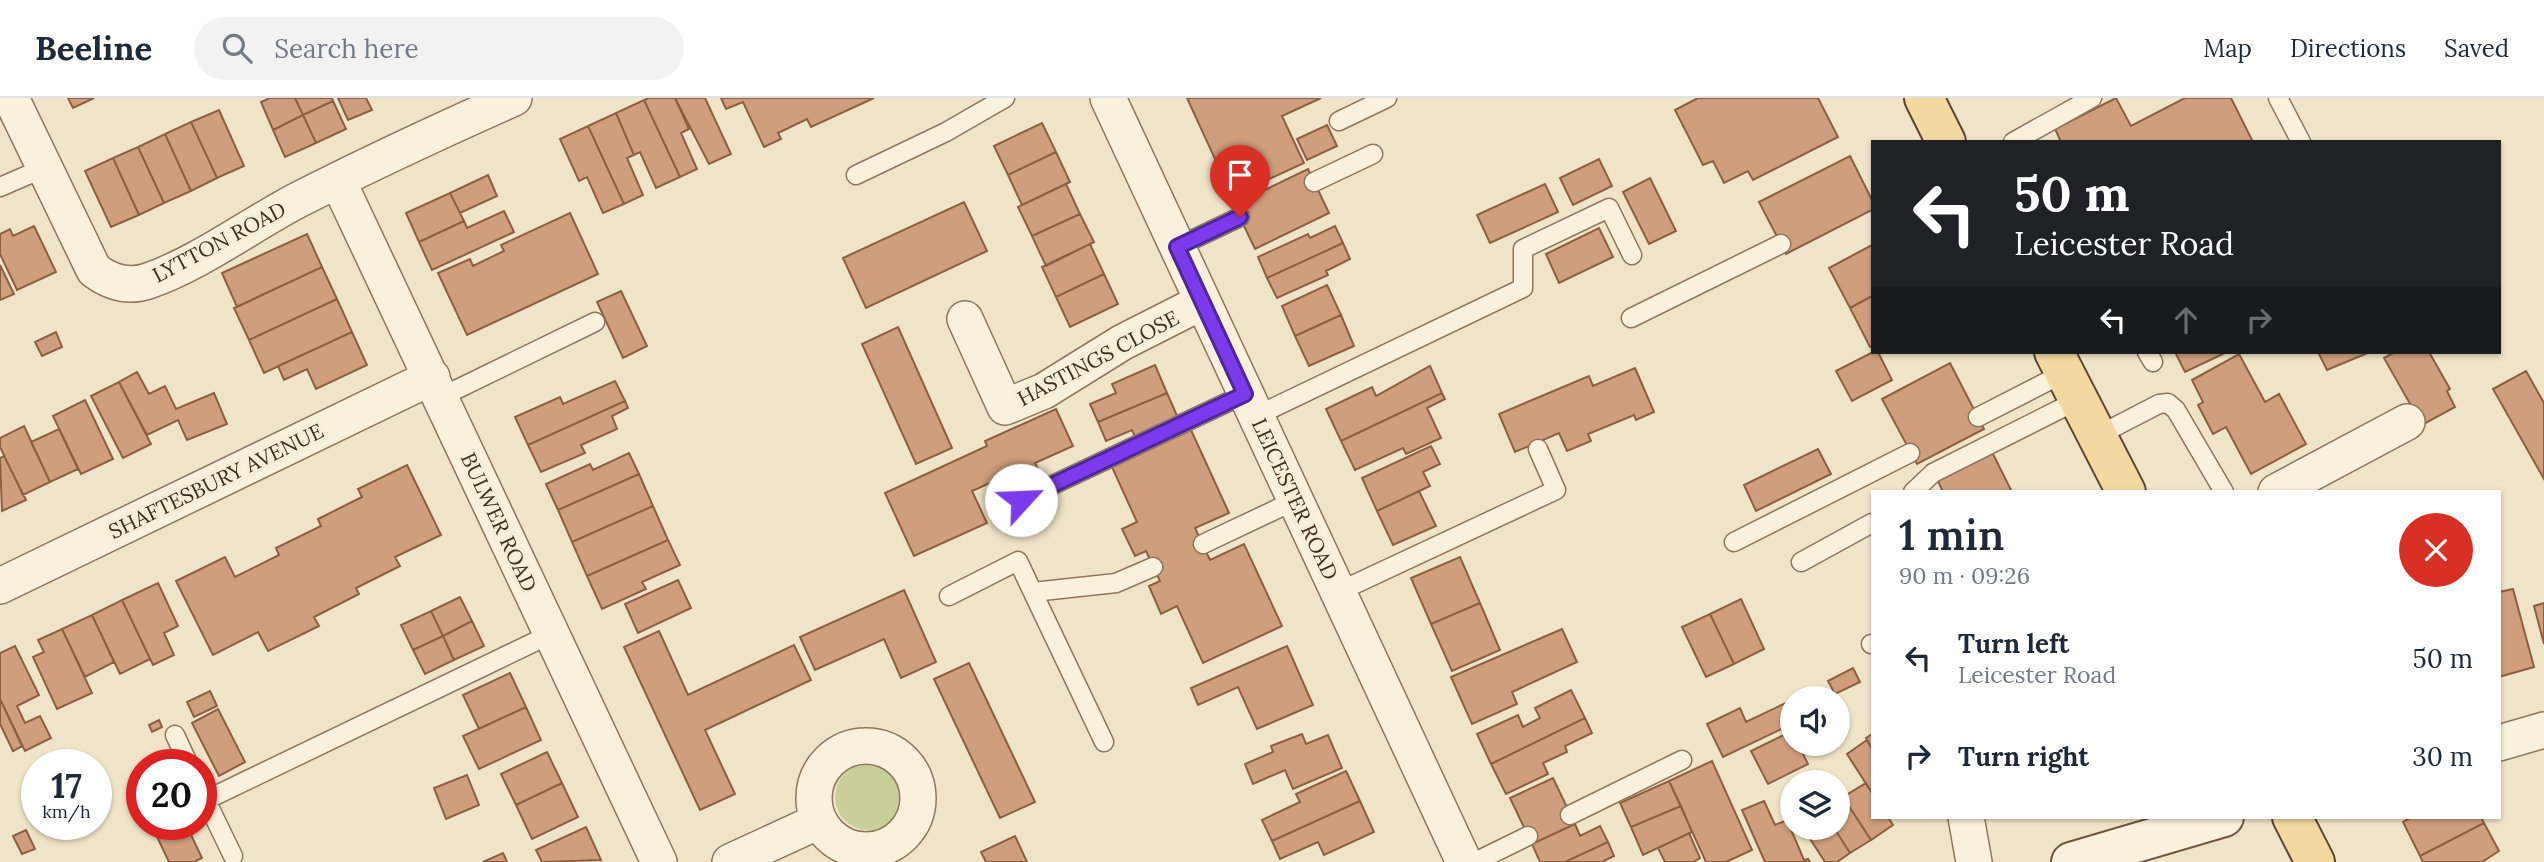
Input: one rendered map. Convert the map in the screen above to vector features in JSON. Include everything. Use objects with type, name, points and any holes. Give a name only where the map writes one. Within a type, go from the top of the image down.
[{"type":"main road","points":[[1924,98],[1945,140]]},
{"type":"main road","points":[[2066,375],[2125,490]]},
{"type":"main road","points":[[2293,819],[2315,862]]},
{"type":"street","name":"LYTTON ROAD","points":[[11,98],[94,270],[108,281],[129,284],[148,281],[239,235],[298,200],[339,183],[504,100]]},
{"type":"street","name":"LEICESTER ROAD","points":[[1108,98],[1464,862]]},
{"type":"street","name":"BULWER ROAD","points":[[339,183],[659,862]]},
{"type":"street","name":"HASTINGS CLOSE","points":[[965,319],[1005,407],[1044,391],[1123,342],[1202,302]]},
{"type":"street","name":"SHAFTESBURY AVENUE","points":[[0,586],[437,387]]},
{"type":"street","points":[[2280,490],[2407,422]]},
{"type":"street","points":[[2501,742],[2544,730]]},
{"type":"street","points":[[1966,819],[1974,862]]},
{"type":"street","points":[[2071,862],[2217,819]]},
{"type":"street","points":[[730,862],[819,821]]},
{"type":"lane","points":[[856,175],[946,132],[1005,98]]},
{"type":"lane","points":[[1339,121],[1387,98]]},
{"type":"lane","points":[[2036,135],[2092,98]]},
{"type":"lane","points":[[2278,98],[2300,140]]},
{"type":"lane","points":[[1314,182],[1373,154]]},
{"type":"lane","points":[[0,187],[44,168]]},
{"type":"lane","points":[[1021,500],[1523,288],[1523,249],[1609,208],[1632,255]]},
{"type":"lane","points":[[1177,247],[1240,217]]},
{"type":"lane","points":[[1631,318],[1781,244]]},
{"type":"lane","points":[[437,387],[595,322]]},
{"type":"lane","points":[[1978,417],[2066,375]]},
{"type":"lane","points":[[1915,490],[1933,473],[2066,375]]},
{"type":"lane","points":[[2097,436],[2159,404],[2168,403],[2176,410],[2223,490]]},
{"type":"lane","points":[[1339,592],[1556,491],[1538,449]]},
{"type":"lane","points":[[1734,542],[1910,453]]},
{"type":"lane","points":[[1203,544],[1296,500]]},
{"type":"lane","points":[[1801,562],[1871,524]]},
{"type":"lane","points":[[949,596],[1018,561],[1104,742]]},
{"type":"lane","points":[[1033,592],[1116,583],[1153,567]]},
{"type":"lane","points":[[217,789],[551,634]]},
{"type":"lane","points":[[175,735],[182,749]]},
{"type":"lane","points":[[1570,815],[1682,760]]},
{"type":"lane","points":[[217,822],[233,856]]},
{"type":"lane","points":[[1475,862],[1528,836]]},
{"type":"green space","points":[[862,764],[874,764],[886,769],[896,779],[901,797],[899,810],[886,825],[874,830],[862,830],[850,825],[840,815],[835,803],[835,791],[840,779],[850,769]]},
{"type":"building","points":[[68,98],[94,98],[73,108]]},
{"type":"building","points":[[270,98],[295,98],[303,115],[273,130],[261,102]]},
{"type":"building","points":[[295,98],[332,98],[333,101],[303,115]]},
{"type":"building","points":[[338,98],[366,98],[372,110],[348,120]]},
{"type":"building","points":[[675,98],[689,129],[681,133],[697,169],[680,177],[644,100]]},
{"type":"building","points":[[675,98],[705,98],[731,154],[709,164]]},
{"type":"building","points":[[721,98],[874,98],[811,127],[807,119],[778,133],[781,139],[764,147],[743,102],[726,109]]},
{"type":"building","points":[[1187,98],[1321,98],[1282,116],[1304,163],[1232,196]]},
{"type":"building","points":[[1698,98],[1818,98],[1838,137],[1753,180],[1748,171],[1724,183],[1713,161],[1703,165],[1675,110]]},
{"type":"building","points":[[2116,98],[2131,126],[2185,98],[2231,98],[2252,140],[2060,140],[2055,129]]},
{"type":"building","points":[[644,100],[680,177],[656,188],[640,152],[634,155],[616,113]]},
{"type":"building","points":[[333,101],[346,129],[316,143],[303,115]]},
{"type":"building","points":[[219,110],[244,166],[217,178],[191,122]]},
{"type":"building","points":[[616,113],[634,155],[627,158],[643,195],[624,204],[588,126]]},
{"type":"building","points":[[303,115],[316,143],[285,157],[273,130]]},
{"type":"building","points":[[191,122],[217,178],[191,191],[165,134]]},
{"type":"building","points":[[1042,123],[1056,152],[1008,175],[994,146]]},
{"type":"building","points":[[1327,125],[1337,146],[1307,160],[1297,139]]},
{"type":"building","points":[[588,126],[624,204],[603,213],[587,177],[579,181],[560,139]]},
{"type":"building","points":[[165,134],[191,191],[164,203],[138,147]]},
{"type":"building","points":[[138,147],[164,203],[139,215],[113,158]]},
{"type":"building","points":[[1056,152],[1070,182],[1022,205],[1008,175]]},
{"type":"building","points":[[1850,156],[1871,198],[1871,211],[1786,254],[1759,202]]},
{"type":"building","points":[[113,158],[139,215],[111,227],[85,171]]},
{"type":"building","points":[[1599,159],[1612,186],[1573,205],[1560,178]]},
{"type":"building","points":[[1308,169],[1329,213],[1255,249],[1234,205]]},
{"type":"building","points":[[488,175],[497,196],[460,213],[450,193]]},
{"type":"building","points":[[1650,178],[1676,231],[1649,244],[1623,192]]},
{"type":"building","points":[[1066,184],[1080,214],[1032,236],[1018,207]]},
{"type":"building","points":[[1545,184],[1558,212],[1490,243],[1477,215]]},
{"type":"building","points":[[450,193],[464,221],[419,242],[406,213]]},
{"type":"building","points":[[964,202],[987,251],[866,308],[843,258]]},
{"type":"building","points":[[504,211],[514,232],[432,270],[419,242],[464,221],[467,228]]},
{"type":"building","points":[[570,213],[598,274],[467,335],[438,273],[470,259],[473,266],[504,251],[501,245]]},
{"type":"building","points":[[1080,214],[1094,242],[1046,266],[1032,236]]},
{"type":"building","points":[[34,226],[56,272],[17,290],[0,254],[0,234],[10,229],[13,236]]},
{"type":"building","points":[[1335,226],[1343,243],[1267,278],[1258,257],[1308,234],[1310,238]]},
{"type":"building","points":[[1599,228],[1613,257],[1559,283],[1546,254]]},
{"type":"building","points":[[307,234],[322,267],[237,307],[222,273]]},
{"type":"building","points":[[1343,243],[1350,259],[1326,271],[1328,275],[1277,298],[1267,278]]},
{"type":"building","points":[[1090,244],[1104,274],[1056,297],[1042,267]]},
{"type":"building","points":[[1871,246],[1871,297],[1850,308],[1829,268]]},
{"type":"building","points":[[0,265],[14,294],[0,300]]},
{"type":"building","points":[[322,267],[337,299],[249,340],[234,308]]},
{"type":"building","points":[[1104,274],[1118,304],[1070,327],[1056,297]]},
{"type":"building","points":[[1327,285],[1341,315],[1295,336],[1282,306]]},
{"type":"building","points":[[621,291],[647,346],[623,358],[597,302]]},
{"type":"building","points":[[1871,297],[1871,346],[1870,347],[1850,308]]},
{"type":"building","points":[[337,299],[352,332],[264,373],[249,340]]},
{"type":"building","points":[[1341,315],[1354,346],[1309,366],[1295,336]]},
{"type":"building","points":[[898,327],[952,448],[916,464],[862,344]]},
{"type":"building","points":[[56,332],[62,347],[42,356],[35,342]]},
{"type":"building","points":[[352,332],[367,365],[316,389],[307,369],[284,380],[278,366]]},
{"type":"building","points":[[1871,353],[1879,354],[1892,380],[1852,401],[1836,371]]},
{"type":"building","points":[[2176,354],[2223,354],[2185,372]]},
{"type":"building","points":[[2239,354],[2265,402],[2279,394],[2306,444],[2251,474],[2226,427],[2213,434],[2198,405],[2203,402],[2192,380]]},
{"type":"building","points":[[2319,354],[2365,354],[2327,370]]},
{"type":"building","points":[[2391,354],[2430,354],[2450,389],[2447,391],[2455,407],[2422,425],[2384,358]]},
{"type":"building","points":[[1950,363],[1984,429],[1917,464],[1882,399]]},
{"type":"building","points":[[1155,365],[1167,393],[1098,422],[1090,404],[1116,393],[1112,384]]},
{"type":"building","points":[[1430,366],[1442,393],[1341,441],[1326,409],[1372,387],[1376,396]]},
{"type":"building","points":[[1635,368],[1654,412],[1636,420],[1634,415],[1588,434],[1591,441],[1567,451],[1559,433],[1515,452],[1499,414],[1589,376],[1593,386]]},
{"type":"building","points":[[2526,371],[2544,403],[2544,479],[2493,389]]},
{"type":"building","points":[[137,372],[149,394],[165,386],[176,409],[214,393],[227,424],[187,440],[178,420],[147,435],[119,382]]},
{"type":"building","points":[[615,381],[625,401],[528,445],[515,417],[560,397],[563,404]]},
{"type":"building","points":[[119,382],[151,444],[123,458],[91,396]]},
{"type":"building","points":[[1167,393],[1178,418],[1135,437],[1132,430],[1106,441],[1098,422]]},
{"type":"building","points":[[1442,393],[1445,399],[1427,408],[1441,438],[1406,454],[1403,448],[1355,470],[1341,441]]},
{"type":"building","points":[[85,400],[113,459],[81,474],[53,416]]},
{"type":"building","points":[[625,401],[628,408],[612,416],[617,429],[581,445],[585,453],[541,472],[528,445]]},
{"type":"building","points":[[1056,409],[1073,446],[1035,463],[1039,471],[1007,486],[1003,477],[972,491],[987,523],[914,556],[885,493],[987,446],[985,441]]},
{"type":"building","points":[[24,426],[50,482],[23,495],[0,447],[0,438]]},
{"type":"building","points":[[59,429],[78,469],[50,482],[31,442]]},
{"type":"building","points":[[1191,430],[1229,513],[1195,528],[1210,560],[1244,544],[1282,626],[1203,663],[1177,606],[1161,614],[1149,586],[1160,581],[1146,551],[1135,556],[1122,529],[1137,522],[1112,467]]},
{"type":"building","points":[[1431,446],[1440,464],[1423,472],[1430,486],[1377,511],[1362,478]]},
{"type":"building","points":[[1818,449],[1831,474],[1756,511],[1744,485]]},
{"type":"building","points":[[1992,452],[2011,490],[1942,490],[1937,479]]},
{"type":"building","points":[[629,453],[639,474],[558,510],[546,484],[590,464],[593,470]]},
{"type":"building","points":[[4,456],[26,500],[2,511],[0,458]]},
{"type":"building","points":[[407,465],[441,535],[395,557],[400,566],[356,588],[359,594],[314,617],[319,626],[268,651],[258,632],[213,655],[176,581],[225,557],[235,577],[279,555],[276,548],[321,526],[318,519],[362,497],[358,489]]},
{"type":"building","points":[[639,474],[653,506],[572,542],[558,510]]},
{"type":"building","points":[[1419,491],[1436,526],[1393,545],[1377,511]]},
{"type":"building","points":[[653,506],[668,540],[587,576],[572,542]]},
{"type":"building","points":[[668,540],[680,565],[642,582],[646,589],[602,609],[587,576]]},
{"type":"building","points":[[1460,557],[1480,603],[1431,624],[1411,578]]},
{"type":"building","points":[[678,580],[691,608],[638,633],[625,604]]},
{"type":"building","points":[[158,583],[178,626],[164,633],[174,655],[153,665],[122,600]]},
{"type":"building","points":[[2513,589],[2534,667],[2501,676],[2501,592]]},
{"type":"building","points":[[904,590],[936,662],[901,678],[884,639],[815,670],[800,637]]},
{"type":"building","points":[[460,597],[472,621],[443,636],[431,611]]},
{"type":"building","points":[[1741,599],[1764,649],[1734,664],[1710,614]]},
{"type":"building","points":[[122,600],[150,659],[120,674],[92,615]]},
{"type":"building","points":[[1480,603],[1500,650],[1452,671],[1431,624]]},
{"type":"building","points":[[2544,603],[2544,644],[2534,606]]},
{"type":"building","points":[[431,611],[443,636],[413,650],[401,625]]},
{"type":"building","points":[[1710,614],[1734,664],[1706,677],[1682,627]]},
{"type":"building","points":[[92,615],[114,662],[85,677],[62,629]]},
{"type":"building","points":[[472,621],[484,646],[454,660],[443,636]]},
{"type":"building","points":[[62,629],[92,693],[57,709],[33,657],[44,652],[38,640]]},
{"type":"building","points":[[1562,629],[1577,662],[1512,692],[1517,704],[1472,724],[1451,677]]},
{"type":"building","points":[[659,631],[688,695],[794,645],[811,680],[705,730],[735,794],[700,810],[624,647]]},
{"type":"building","points":[[443,636],[454,660],[425,674],[413,650]]},
{"type":"building","points":[[15,646],[39,695],[17,706],[25,723],[40,716],[51,738],[29,749],[24,749],[0,699],[0,653]]},
{"type":"building","points":[[1287,646],[1313,705],[1257,729],[1238,687],[1198,705],[1191,688]]},
{"type":"building","points":[[969,663],[1035,802],[1000,818],[934,679]]},
{"type":"building","points":[[1853,668],[1860,682],[1850,687],[1831,686],[1828,681]]},
{"type":"building","points":[[510,673],[526,707],[479,729],[463,695]]},
{"type":"building","points":[[1571,690],[1585,718],[1491,764],[1477,734],[1518,715],[1523,727],[1540,718],[1535,708]]},
{"type":"building","points":[[210,691],[217,706],[194,717],[187,702]]},
{"type":"building","points":[[0,699],[22,746],[13,751],[0,724]]},
{"type":"building","points":[[1780,706],[1780,730],[1723,757],[1707,724],[1740,708],[1746,722]]},
{"type":"building","points":[[526,707],[541,740],[479,769],[463,736]]},
{"type":"building","points":[[218,709],[245,762],[219,776],[217,749],[205,749],[192,723]]},
{"type":"building","points":[[1585,718],[1592,733],[1565,746],[1567,752],[1543,763],[1548,774],[1506,794],[1491,764]]},
{"type":"building","points":[[159,720],[162,727],[152,732],[149,725]]},
{"type":"building","points":[[1302,734],[1306,744],[1328,735],[1342,768],[1293,789],[1285,770],[1253,784],[1245,764],[1273,752],[1271,746]]},
{"type":"building","points":[[1871,735],[1871,747],[1866,738]]},
{"type":"building","points":[[1780,737],[1780,756],[1804,756],[1808,764],[1796,770],[1780,770],[1780,778],[1768,784],[1751,751]]},
{"type":"building","points":[[1867,740],[1871,747],[1871,791],[1848,756]]},
{"type":"building","points":[[547,752],[562,783],[516,805],[501,774]]},
{"type":"building","points":[[1712,761],[1752,850],[1726,862],[1706,862],[1669,781]]},
{"type":"building","points":[[1346,771],[1360,801],[1272,841],[1262,820],[1300,802],[1296,794]]},
{"type":"building","points":[[467,775],[479,805],[446,819],[434,788]]},
{"type":"building","points":[[1553,778],[1575,824],[1532,844],[1510,798]]},
{"type":"building","points":[[1669,781],[1681,806],[1631,827],[1620,803]]},
{"type":"building","points":[[562,783],[578,817],[532,839],[516,805]]},
{"type":"building","points":[[1866,783],[1871,791],[1871,819],[1889,819],[1893,825],[1871,840],[1850,808],[1850,793]]},
{"type":"building","points":[[1360,801],[1374,832],[1324,855],[1318,842],[1280,859],[1272,841]]},
{"type":"building","points":[[1764,801],[1775,825],[1780,823],[1780,840],[1796,840],[1804,860],[1808,859],[1810,862],[1765,862],[1742,810]]},
{"type":"building","points":[[1681,806],[1692,832],[1643,855],[1631,827]]},
{"type":"building","points":[[1850,808],[1871,840],[1850,853],[1842,840],[1850,840]]},
{"type":"building","points":[[2408,819],[2482,819],[2484,823],[2420,856],[2403,822]]},
{"type":"building","points":[[2484,823],[2499,851],[2482,862],[2423,862],[2420,856]]},
{"type":"building","points":[[1575,824],[1580,836],[1600,826],[1608,842],[1565,862],[1540,862],[1532,844]]},
{"type":"building","points":[[586,827],[601,860],[542,862],[536,850]]},
{"type":"building","points":[[21,832],[21,840],[31,840],[35,849],[22,854],[13,836]]},
{"type":"building","points":[[1689,833],[1700,858],[1693,862],[1665,862],[1658,848]]},
{"type":"building","points":[[1015,836],[1027,862],[986,862],[981,852]]},
{"type":"building","points":[[159,840],[194,840],[202,858],[194,862],[169,862]]},
{"type":"building","points":[[1811,840],[1842,840],[1850,853],[1837,862],[1825,862]]},
{"type":"building","points":[[1608,842],[1614,856],[1602,862],[1565,862]]},
{"type":"building","points":[[503,853],[507,862],[483,862]]},
{"type":"route","points":[[1021,500],[1245,394],[1177,247],[1240,217]]}]
